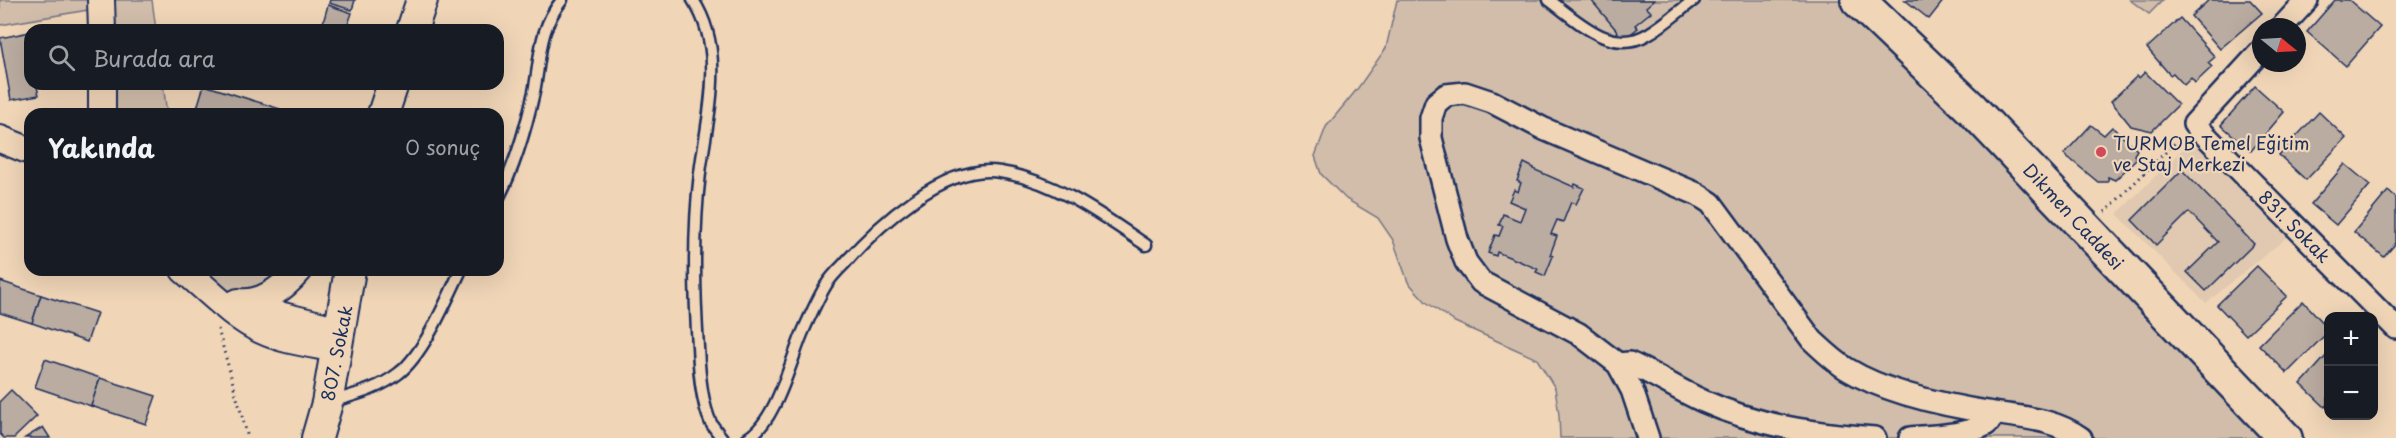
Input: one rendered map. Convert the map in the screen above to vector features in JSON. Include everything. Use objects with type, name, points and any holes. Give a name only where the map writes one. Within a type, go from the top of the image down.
[{"type":"main road","points":[[414,24],[422,0]]},
{"type":"main road","name":"Dikmen Caddesi","points":[[1858,0],[1972,109],[2285,438]]},
{"type":"main road","points":[[385,108],[391,90]]},
{"type":"main road","name":"807. Sokak","points":[[317,436],[327,403],[334,276]]},
{"type":"main road","name":"807. Sokak","points":[[317,436],[311,402],[348,276]]},
{"type":"street","points":[[100,0],[102,24]]},
{"type":"street","points":[[2291,18],[2307,0]]},
{"type":"street","points":[[2188,130],[2252,61]]},
{"type":"street","points":[[102,90],[102,108]]},
{"type":"street","points":[[1648,438],[1632,390],[1618,364],[1579,334],[1481,282],[1466,262],[1457,239],[1431,138],[1431,118],[1436,103],[1446,95],[1465,93],[1492,102],[1544,129],[1697,194],[1719,213],[1812,339],[1830,357],[1849,370],[1896,390],[1931,400],[1992,413],[2041,420],[2063,427],[2073,437]]},
{"type":"street","name":"831. Sokak","points":[[2188,130],[2396,328]]},
{"type":"street","points":[[0,139],[24,149]]},
{"type":"street","points":[[189,276],[218,312],[330,338]]},
{"type":"street","points":[[218,312],[268,296],[293,276]]},
{"type":"street","points":[[1618,364],[1629,363],[1700,400],[1754,420],[1807,432],[1875,438]]},
{"type":"street","points":[[1910,438],[1950,433],[1984,425],[1990,420],[1992,413]]},
{"type":"lane","points":[[504,183],[526,126],[535,89],[540,46],[550,15],[562,0]]},
{"type":"lane","points":[[693,0],[704,17],[711,50],[712,100],[700,171],[694,233],[695,309],[700,377],[711,422],[722,438]]},
{"type":"lane","points":[[1549,0],[1602,37],[1628,42],[1648,34],[1694,0]]},
{"type":"lane","points":[[748,438],[765,420],[783,386],[802,334],[827,283],[866,238],[910,202],[939,185],[976,172],[998,171],[1022,177],[1097,211],[1146,245]]},
{"type":"lane","points":[[327,403],[364,392],[400,373],[420,348],[458,276]]},
{"type":"path","points":[[2087,230],[2188,130]]},
{"type":"path","points":[[218,312],[248,438]]},
{"type":"shaded area","points":[[0,0],[152,0],[155,24],[101,24],[100,8],[0,25]]},
{"type":"shaded area","points":[[1397,0],[1858,0],[2285,438],[1560,438],[1555,388],[1537,359],[1455,322],[1426,302],[1408,282],[1393,240],[1378,218],[1346,199],[1321,174],[1315,156],[1326,127],[1358,88],[1386,48]]},
{"type":"shaded area","points":[[2130,0],[2163,0],[2149,14]]},
{"type":"shaded area","points":[[102,90],[164,90],[166,108],[102,108]]},
{"type":"shaded area","points":[[2193,139],[2292,233],[2206,303],[2117,214]]},
{"type":"shaded area","points":[[195,276],[289,276],[243,303]]},
{"type":"building","points":[[330,0],[355,0],[352,10],[329,3]]},
{"type":"building","points":[[1591,0],[1654,0],[1646,7],[1651,12],[1635,25],[1638,28],[1622,41],[1616,34],[1618,32]]},
{"type":"building","points":[[1905,0],[1944,0],[1929,19]]},
{"type":"building","points":[[2209,0],[2250,0],[2262,13],[2256,18],[2252,18],[2252,22],[2220,49],[2191,16]]},
{"type":"building","points":[[2335,0],[2349,0],[2380,27],[2346,66],[2307,32]]},
{"type":"building","points":[[328,5],[352,13],[348,24],[323,24]]},
{"type":"building","points":[[2180,18],[2215,57],[2208,63],[2212,67],[2195,83],[2191,78],[2184,85],[2173,73],[2170,75],[2147,48]]},
{"type":"building","points":[[24,33],[24,90],[38,90],[39,95],[11,100],[0,38]]},
{"type":"building","points":[[2145,72],[2178,105],[2152,131],[2131,126],[2111,101],[2137,76],[2139,78]]},
{"type":"building","points":[[2255,86],[2284,112],[2251,151],[2221,125]]},
{"type":"building","points":[[202,90],[220,90],[277,108],[197,108]]},
{"type":"building","points":[[2319,112],[2346,138],[2306,180],[2279,155]]},
{"type":"building","name":"TURMOB Temel Eğitim ve Staj Merkezi","points":[[2091,125],[2104,135],[2112,127],[2137,150],[2134,155],[2137,159],[2115,180],[2108,177],[2108,182],[2098,182],[2064,154]]},
{"type":"building","points":[[1524,163],[1574,187],[1575,184],[1584,188],[1576,204],[1571,202],[1563,222],[1557,220],[1551,234],[1557,236],[1550,255],[1553,256],[1545,276],[1536,272],[1538,269],[1497,252],[1496,256],[1488,253],[1495,235],[1499,236],[1503,226],[1499,225],[1503,214],[1520,221],[1525,208],[1509,201],[1514,190],[1518,192],[1521,183],[1517,181]]},
{"type":"building","points":[[2345,164],[2370,185],[2336,225],[2311,204]]},
{"type":"building","points":[[2182,170],[2254,244],[2206,291],[2187,272],[2218,242],[2189,212],[2156,245],[2132,220]]},
{"type":"building","points":[[2388,191],[2396,198],[2396,243],[2384,257],[2354,232]]},
{"type":"building","points":[[2257,266],[2287,296],[2246,335],[2217,305]]},
{"type":"building","points":[[0,281],[41,295],[32,323],[0,313]]},
{"type":"building","points":[[41,295],[97,313],[87,342],[32,323]]},
{"type":"building","points":[[2303,301],[2324,324],[2324,336],[2287,373],[2259,345]]},
{"type":"building","points":[[2324,358],[2324,406],[2301,384]]},
{"type":"building","points":[[45,359],[100,378],[91,406],[35,387]]},
{"type":"building","points":[[100,378],[156,396],[146,424],[91,406]]},
{"type":"building","points":[[11,390],[37,416],[14,438],[4,438],[0,434],[0,401]]},
{"type":"building","points":[[43,427],[50,438],[25,438]]},
{"type":"place","name":"TURMOB Temel Eğitim ve Staj Merkezi","points":[[2101,152]]}]
